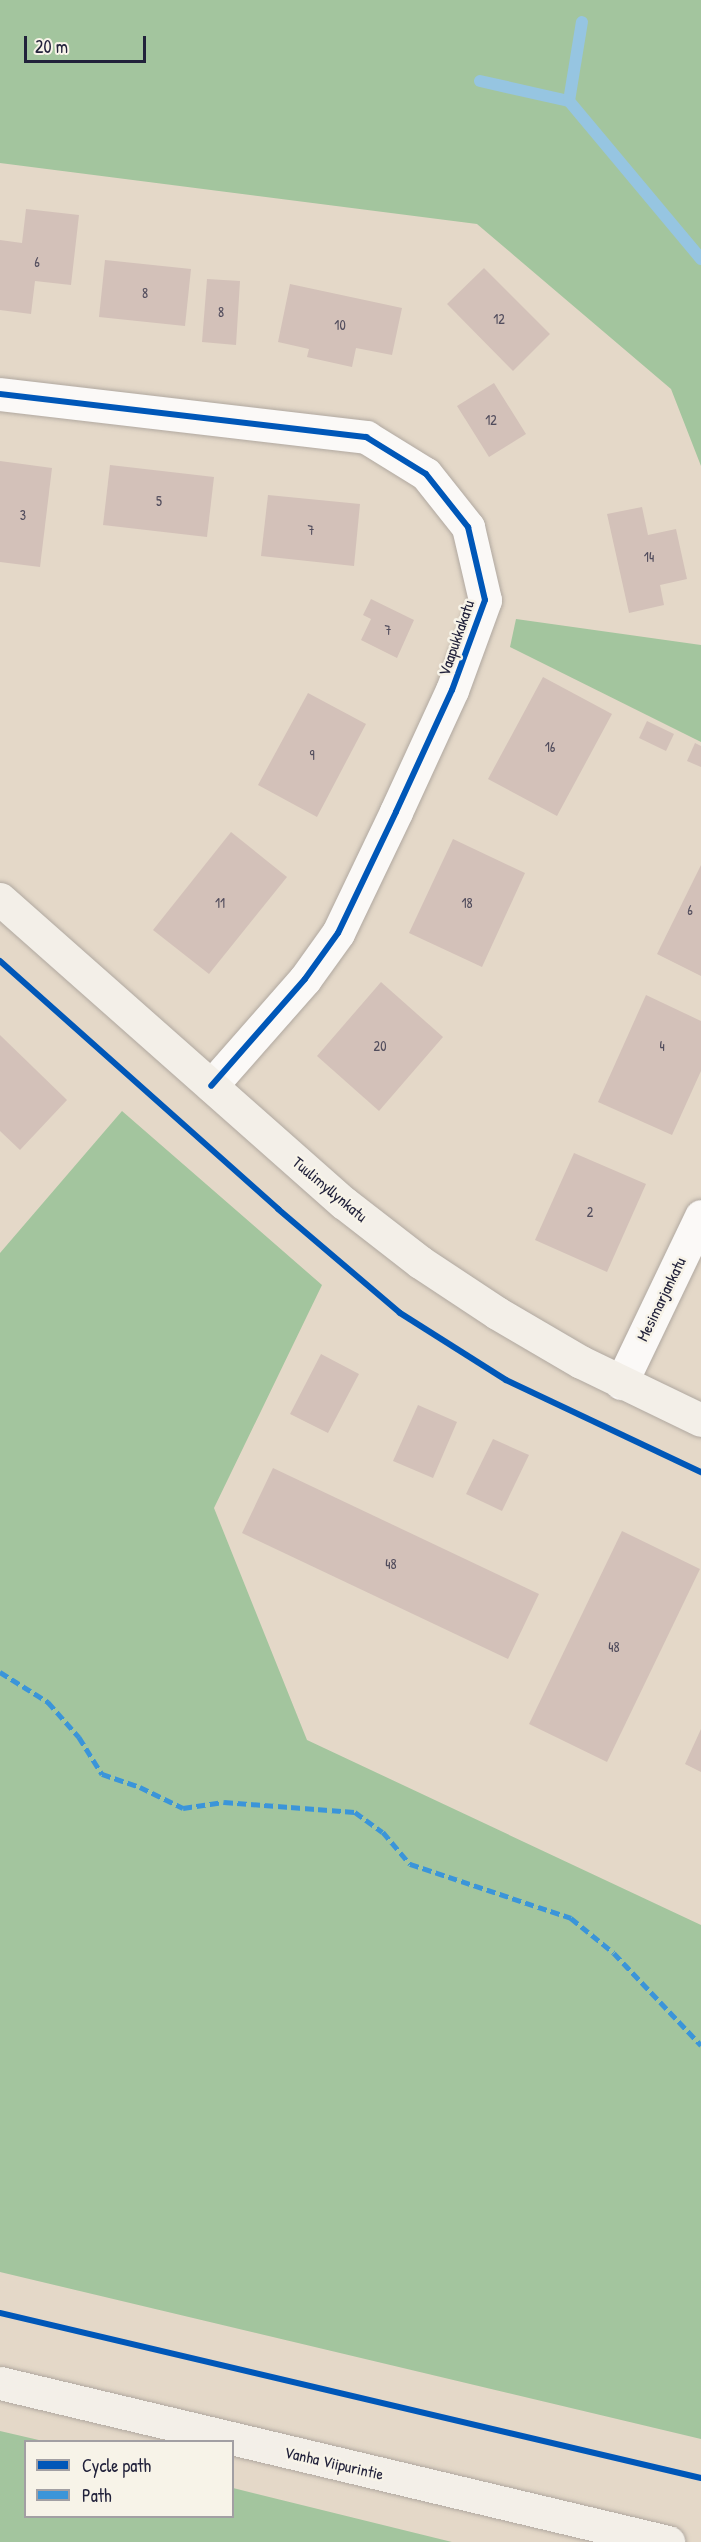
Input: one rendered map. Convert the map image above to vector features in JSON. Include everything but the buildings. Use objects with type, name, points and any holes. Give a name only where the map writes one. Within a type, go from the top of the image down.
[{"type":"street","name":"Vaapukkakatu","points":[[0,394],[366,437],[426,474],[468,527],[485,600],[452,690],[401,802],[339,933],[305,978],[211,1086]]},
{"type":"street","name":"Tuulimyllynkatu","points":[[0,899],[344,1203],[420,1262],[497,1313],[621,1383],[701,1420]]},
{"type":"street","name":"Mesimarjankatu","points":[[621,1383],[701,1216]]},
{"type":"street","name":"Vanha Viipurintie","points":[[0,2383],[668,2542]]},
{"type":"green space","points":[[0,0],[701,0],[701,466],[671,389],[477,224],[0,163]]},
{"type":"green space","points":[[516,619],[701,645],[701,742],[510,647]]},
{"type":"green space","points":[[122,1111],[322,1285],[214,1508],[307,1740],[701,1925],[701,2439],[0,2272],[0,1253]]},
{"type":"green space","points":[[0,2431],[39,2440],[24,2440],[24,2518],[234,2518],[234,2488],[452,2542],[0,2542]]},
{"type":"waterway","points":[[569,101],[582,22]]},
{"type":"waterway","points":[[480,81],[569,101],[701,259]]},
{"type":"marked path","points":[[0,1672],[48,1702],[79,1737],[102,1774],[140,1787],[183,1808],[224,1802],[355,1812],[383,1832],[410,1864],[571,1918],[614,1953],[701,2045]]},
{"type":"cycle path","points":[[0,394],[366,437],[426,474],[468,527],[485,600],[452,690],[396,812],[338,933],[305,979],[211,1086]]},
{"type":"cycle path","points":[[0,961],[278,1209],[400,1313],[506,1380],[701,1472]]},
{"type":"cycle path","points":[[0,2313],[701,2478]]}]
